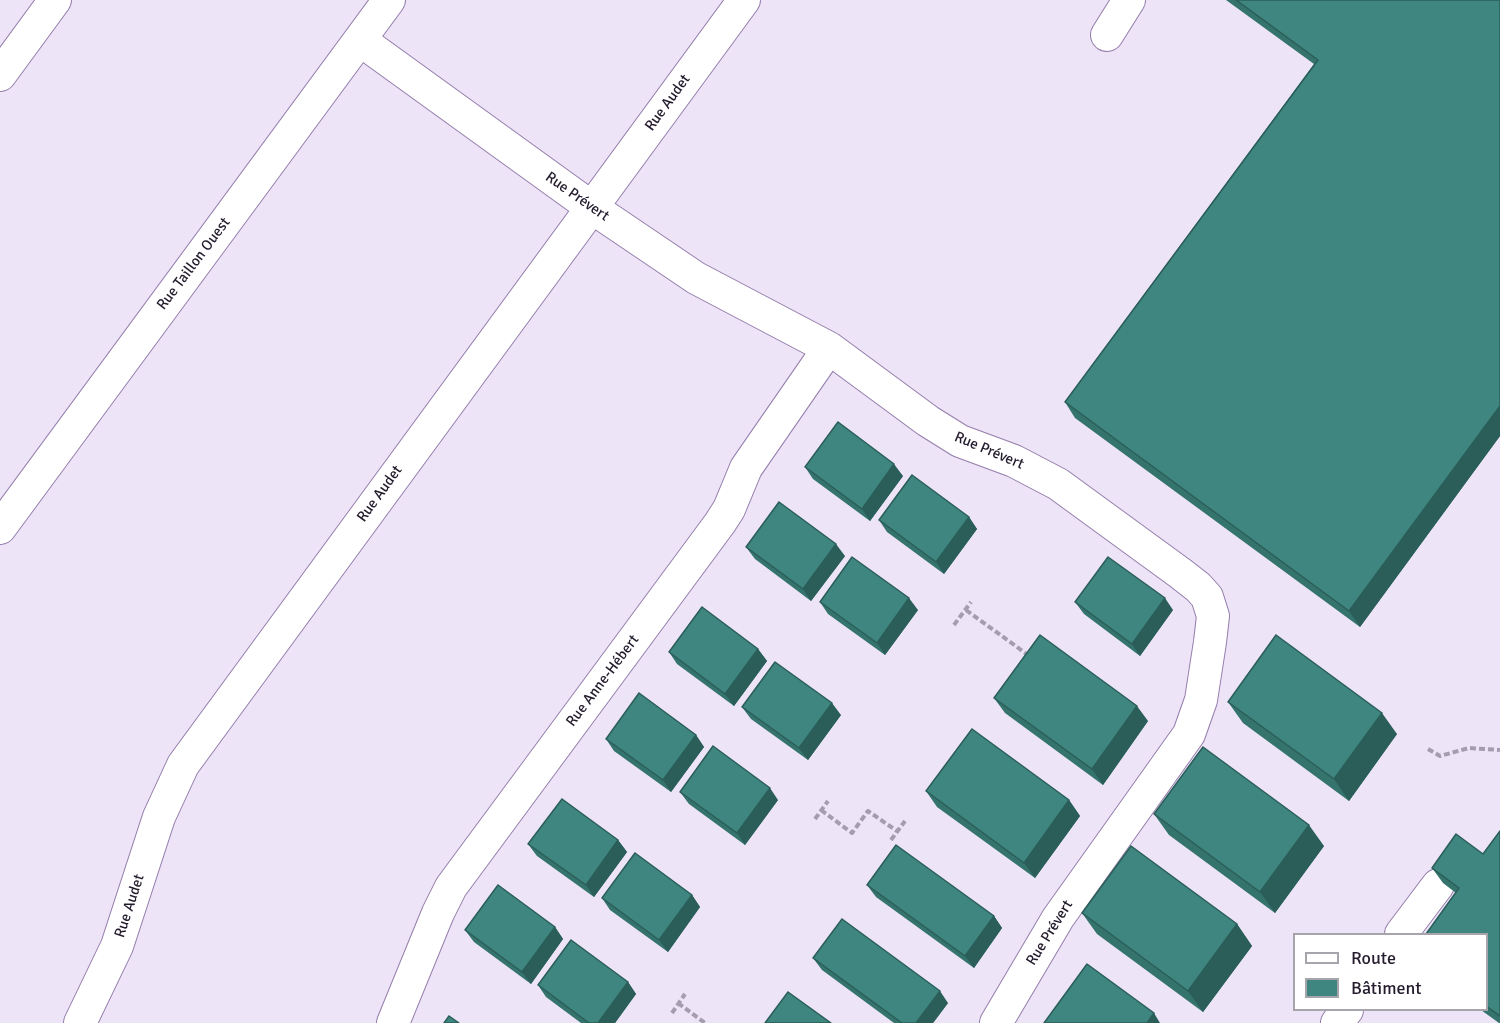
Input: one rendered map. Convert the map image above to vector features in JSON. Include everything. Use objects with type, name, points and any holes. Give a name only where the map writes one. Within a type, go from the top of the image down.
[{"type":"street","points":[[0,75],[55,0]]},
{"type":"street","name":"Rue Taillon Ouest","points":[[0,528],[389,0]]},
{"type":"street","name":"Rue Audet","points":[[80,1023],[117,946],[159,817],[183,765],[744,0]]},
{"type":"street","points":[[1107,35],[1129,0]]},
{"type":"street","name":"Rue Prévert","points":[[360,40],[591,207],[710,287],[829,348],[944,432],[960,441],[1035,470],[1058,484],[1198,587],[1207,597],[1212,609],[1210,642],[1201,700],[1189,734],[1058,918],[996,1023]]},
{"type":"street","name":"Rue Anne-Hébert","points":[[393,1023],[451,887],[720,524],[729,509],[746,468],[829,348]]},
{"type":"street","points":[[1402,933],[1438,885]]},
{"type":"street","points":[[1337,1023],[1346,1011]]},
{"type":"path","points":[[954,625],[971,602]]},
{"type":"path","points":[[966,610],[1029,656]]},
{"type":"path","points":[[1428,749],[1440,756],[1478,747],[1500,750]]},
{"type":"path","points":[[814,819],[828,801]]},
{"type":"path","points":[[821,810],[852,833],[868,811],[897,831]]},
{"type":"path","points":[[891,840],[905,821]]},
{"type":"path","points":[[672,1013],[685,994]]},
{"type":"path","points":[[678,1003],[705,1023]]},
{"type":"building","points":[[1236,0],[1500,0],[1500,406],[1349,611],[1065,402],[1318,60]]},
{"type":"building","points":[[838,422],[894,464],[862,509],[805,467]]},
{"type":"building","points":[[912,475],[969,517],[936,562],[879,520]]},
{"type":"building","points":[[779,502],[836,544],[803,589],[746,547]]},
{"type":"building","points":[[852,557],[909,598],[877,643],[820,602]]},
{"type":"building","points":[[1108,557],[1165,598],[1132,644],[1075,602]]},
{"type":"building","points":[[702,607],[758,649],[725,694],[669,652]]},
{"type":"building","points":[[1040,635],[1137,706],[1092,769],[994,698]]},
{"type":"building","points":[[1276,635],[1382,713],[1334,779],[1228,702]]},
{"type":"building","points":[[775,662],[832,703],[799,748],[742,707]]},
{"type":"building","points":[[639,693],[696,735],[663,780],[606,739]]},
{"type":"building","points":[[972,729],[1069,800],[1024,863],[926,791]]},
{"type":"building","points":[[713,746],[770,788],[737,833],[680,792]]},
{"type":"building","points":[[1203,747],[1309,825],[1260,892],[1154,814]]},
{"type":"building","points":[[562,799],[618,840],[586,885],[528,844]]},
{"type":"building","points":[[1500,831],[1500,1016],[1488,1007],[1488,933],[1427,933],[1459,888],[1432,868],[1456,834],[1483,854]]},
{"type":"building","points":[[896,845],[994,916],[965,956],[867,885]]},
{"type":"building","points":[[1131,846],[1237,924],[1188,991],[1082,913]]},
{"type":"building","points":[[635,853],[692,895],[659,940],[602,898]]},
{"type":"building","points":[[498,885],[555,927],[522,972],[465,930]]},
{"type":"building","points":[[842,919],[940,991],[916,1023],[902,1023],[813,958]]},
{"type":"building","points":[[571,940],[628,982],[598,1023],[589,1023],[538,985]]},
{"type":"building","points":[[1087,964],[1154,1013],[1147,1023],[1044,1023]]},
{"type":"building","points":[[788,992],[831,1023],[765,1023]]},
{"type":"building","points":[[449,1016],[459,1023],[444,1023]]}]
